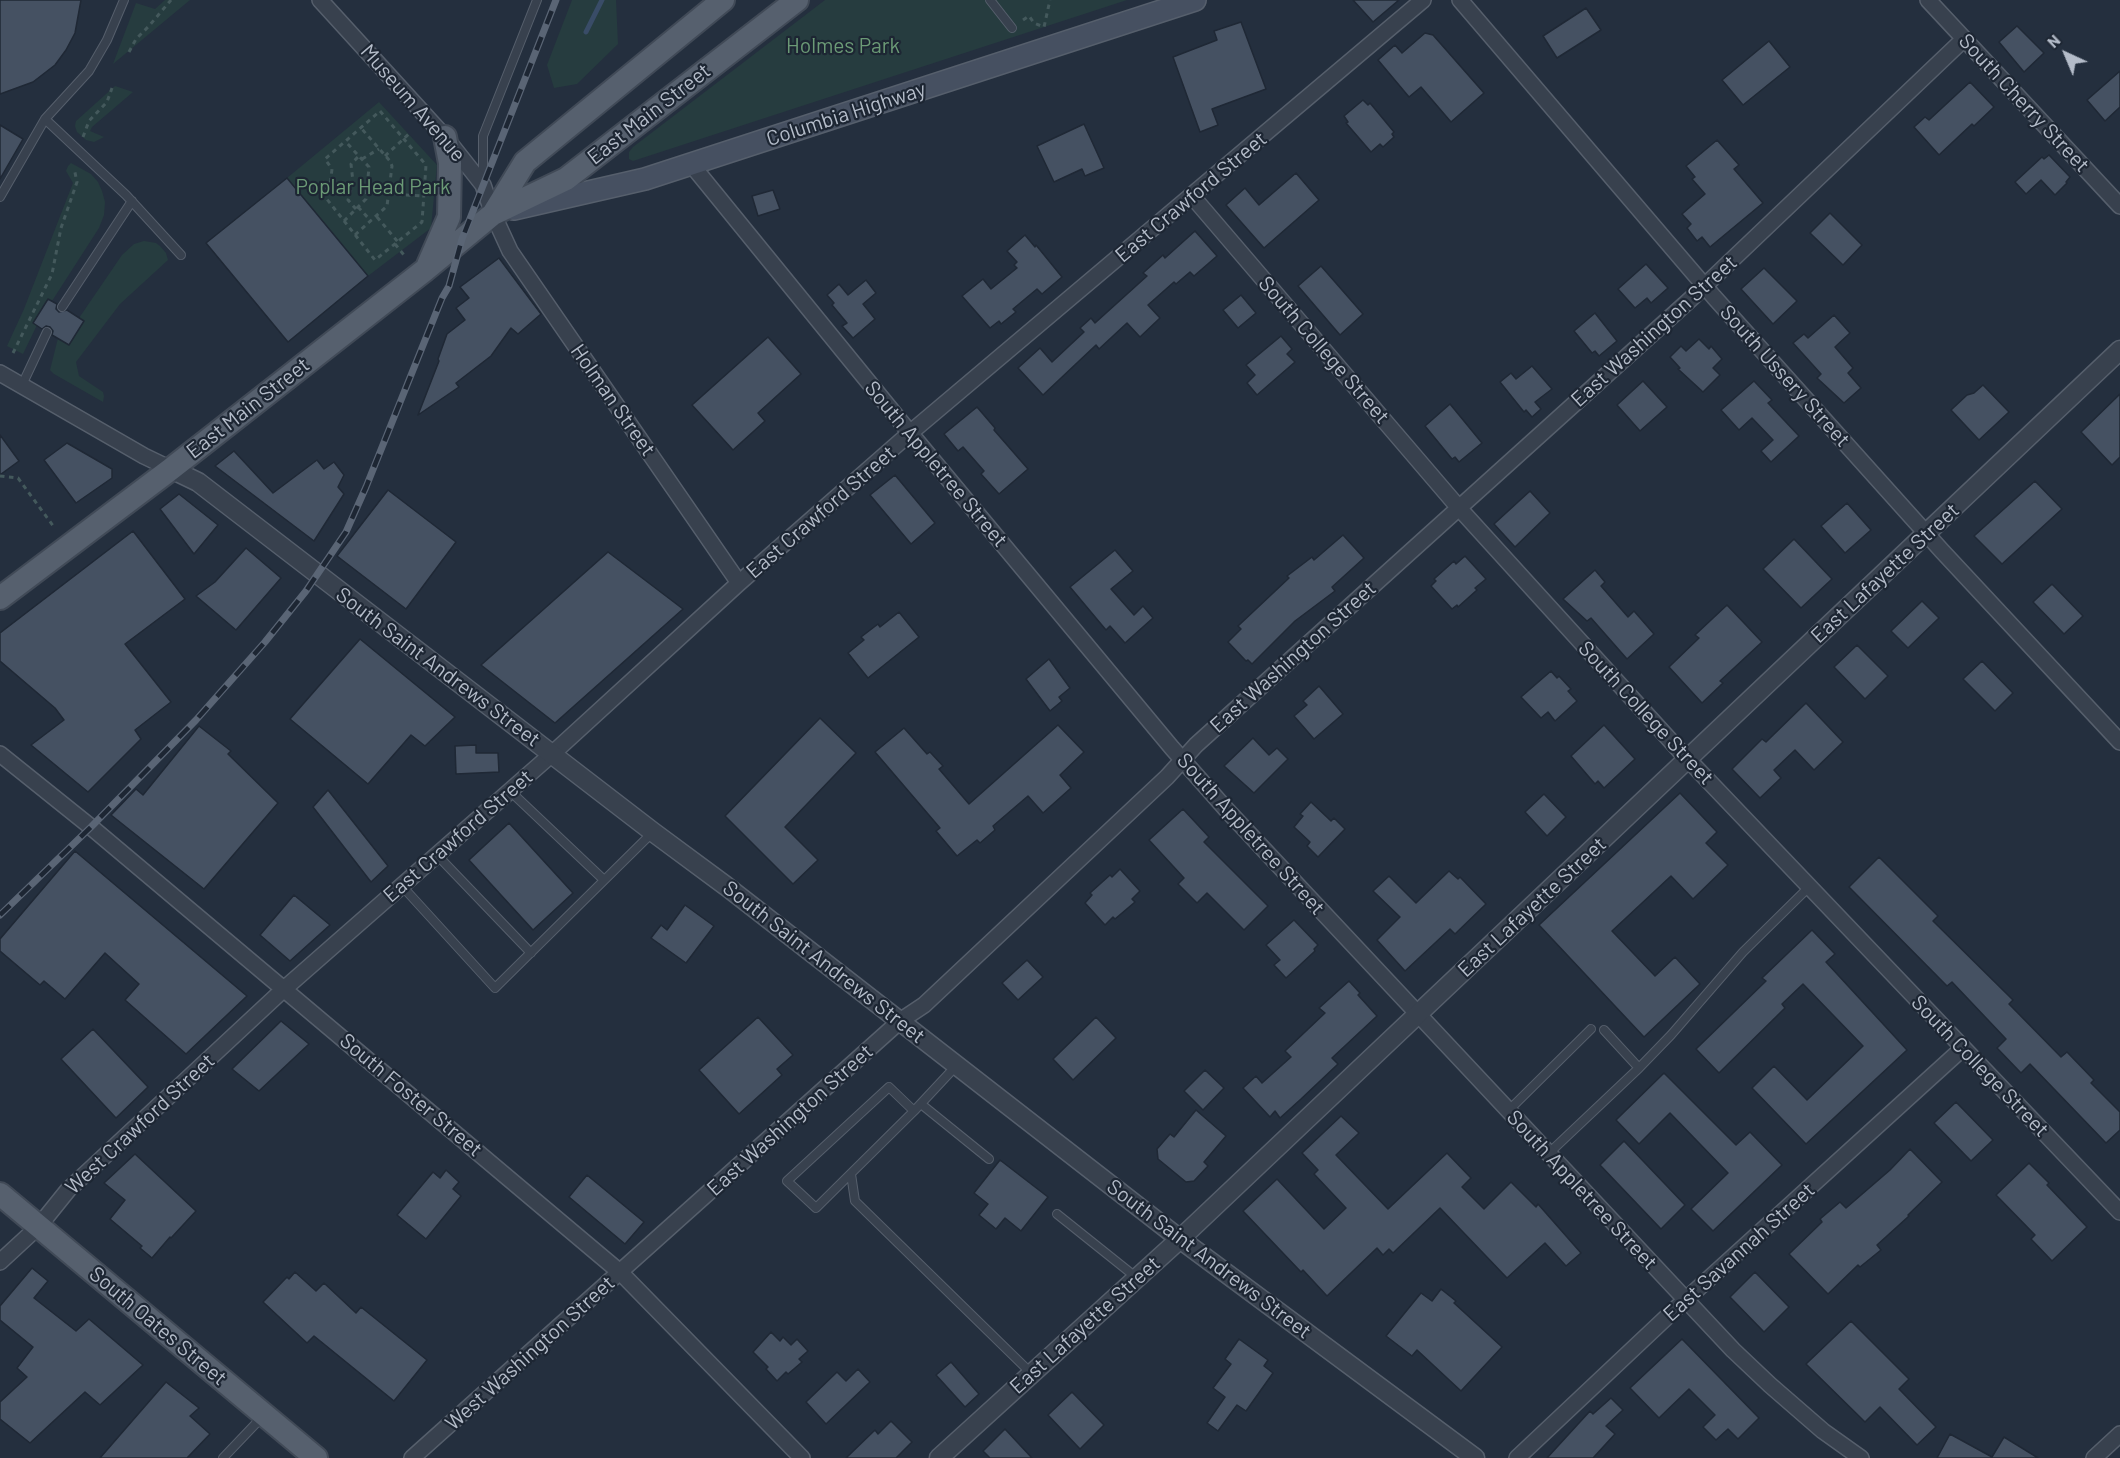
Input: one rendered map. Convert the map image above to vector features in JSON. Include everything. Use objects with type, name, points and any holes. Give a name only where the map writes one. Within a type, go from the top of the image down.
[{"type":"main road","name":"East Main Street","points":[[493,214],[525,162],[723,0]]},
{"type":"main road","name":"East Main Street","points":[[0,598],[171,469],[493,214],[566,179],[797,0]]},
{"type":"main road","name":"Columbia Highway","points":[[493,214],[645,179],[1188,1]]},
{"type":"main road","points":[[425,270],[449,217],[451,171],[445,136]]},
{"type":"main road","name":"South Oates Street","points":[[0,1194],[316,1458]]},
{"type":"street","name":"Museum Avenue","points":[[320,0],[445,136],[483,185],[493,214]]},
{"type":"street","name":"East Crawford Street","points":[[284,989],[552,754],[910,433],[1423,0]]},
{"type":"street","name":"South Ussery Street","points":[[1461,0],[1705,286],[1927,534],[2120,742]]},
{"type":"street","name":"South Cherry Street","points":[[1928,0],[2120,206]]},
{"type":"street","name":"East Washington Street","points":[[621,1273],[900,1021],[924,1005],[1167,777],[1196,745],[1705,286],[1964,39]]},
{"type":"street","name":"South Appletree Street","points":[[691,164],[910,433],[1224,808],[1685,1300],[1770,1385],[1823,1431],[1861,1458]]},
{"type":"street","name":"South College Street","points":[[1192,196],[1459,508],[1688,760],[2120,1212]]},
{"type":"street","name":"Holman Street","points":[[493,214],[510,251],[739,584]]},
{"type":"street","name":"East Lafayette Street","points":[[939,1458],[1180,1239],[2120,350]]},
{"type":"street","points":[[0,373],[144,456],[171,469]]},
{"type":"street","name":"South Saint Andrews Street","points":[[171,469],[198,482],[726,886],[1180,1239],[1475,1458]]},
{"type":"street","name":"South Foster Street","points":[[0,754],[91,827],[621,1273],[802,1458]]},
{"type":"street","name":"West Crawford Street","points":[[0,1262],[39,1226],[68,1190],[284,989]]},
{"type":"street","name":"East Savannah Street","points":[[1517,1458],[1685,1300],[1963,1048]]},
{"type":"street","name":"West Washington Street","points":[[412,1458],[621,1273]]},
{"type":"street","points":[[2094,1458],[2120,1434]]},
{"type":"lane","points":[[0,197],[45,119],[89,71],[107,40],[124,0]]},
{"type":"lane","points":[[483,185],[483,136],[537,0]]},
{"type":"lane","points":[[990,0],[1012,28]]},
{"type":"lane","points":[[45,119],[132,201],[181,255]]},
{"type":"lane","points":[[62,307],[132,201]]},
{"type":"lane","points":[[22,385],[47,332]]},
{"type":"lane","points":[[510,791],[604,880]]},
{"type":"lane","points":[[402,886],[495,988],[653,832]]},
{"type":"lane","points":[[437,855],[531,953]]},
{"type":"lane","points":[[1548,1154],[1639,1068],[1743,952],[1809,887]]},
{"type":"lane","points":[[1508,1111],[1591,1029]]},
{"type":"lane","points":[[1604,1030],[1639,1068]]},
{"type":"lane","points":[[914,1111],[889,1087],[787,1181],[816,1208],[851,1174],[914,1111],[921,1104],[957,1065]]},
{"type":"lane","points":[[921,1104],[988,1159]]},
{"type":"lane","points":[[851,1174],[855,1201],[1032,1374]]},
{"type":"lane","points":[[1057,1214],[1137,1278]]},
{"type":"lane","points":[[223,1458],[264,1415]]},
{"type":"path","points":[[129,52],[136,39],[171,0]]},
{"type":"path","points":[[1012,28],[1029,16],[1034,23],[1044,27],[1050,0]]},
{"type":"path","points":[[83,137],[88,121],[107,102],[112,88]]},
{"type":"path","points":[[380,111],[405,138],[426,165],[422,222],[375,260],[322,193],[330,186],[332,169],[325,159],[380,111]]},
{"type":"path","points":[[355,235],[387,207],[392,166],[361,128]]},
{"type":"path","points":[[386,156],[411,132]]},
{"type":"path","points":[[344,221],[366,199],[369,167],[345,141]]},
{"type":"path","points":[[371,221],[348,200],[353,182],[351,164],[379,149]]},
{"type":"path","points":[[13,353],[52,274],[61,228],[77,182],[74,168]]},
{"type":"path","points":[[388,194],[424,196]]},
{"type":"path","points":[[377,217],[404,255]]},
{"type":"path","points":[[0,476],[18,478],[54,528]]},
{"type":"green space","points":[[165,0],[190,0],[113,64],[136,3],[155,9]]},
{"type":"green space","points":[[572,0],[616,0],[618,44],[577,84],[554,88],[547,65]]},
{"type":"green space","name":"Holmes Park","points":[[825,0],[1127,0],[633,161],[629,159],[629,152],[633,147]]},
{"type":"green space","points":[[115,86],[133,92],[92,127],[90,131],[104,137],[94,142],[86,140],[77,132],[76,121]]},
{"type":"green space","name":"Poplar Head Park","points":[[379,102],[437,165],[431,228],[368,276],[287,178]]},
{"type":"green space","points":[[71,163],[91,174],[98,182],[105,202],[104,215],[99,228],[52,301],[48,299],[33,323],[37,325],[23,354],[7,346],[24,309],[73,183],[66,171]]},
{"type":"green space","points":[[144,241],[160,246],[168,260],[120,304],[76,362],[79,376],[103,392],[103,402],[50,370],[58,338],[69,345],[84,321],[79,318],[122,255],[134,244]]},
{"type":"building","points":[[0,0],[81,0],[75,33],[55,65],[33,82],[0,94]]},
{"type":"building","points":[[1353,0],[1399,0],[1373,22]]},
{"type":"building","points":[[1586,8],[1601,30],[1557,58],[1543,36]]},
{"type":"building","points":[[1241,22],[1266,89],[1212,109],[1218,125],[1200,132],[1173,57],[1217,40],[1214,31]]},
{"type":"building","points":[[2017,26],[2044,53],[2024,72],[1999,42]]},
{"type":"building","points":[[1425,33],[1433,35],[1484,93],[1451,122],[1421,87],[1409,97],[1378,60],[1395,45],[1402,53]]},
{"type":"building","points":[[1769,41],[1790,67],[1743,105],[1722,80]]},
{"type":"building","points":[[2120,71],[2120,107],[2105,121],[2087,100]]},
{"type":"building","points":[[1970,82],[1994,107],[1939,155],[1914,127],[1925,117],[1929,120]]},
{"type":"building","points":[[1363,100],[1368,105],[1370,103],[1394,132],[1392,134],[1394,137],[1383,147],[1380,144],[1371,152],[1346,123],[1348,122],[1344,116]]},
{"type":"building","points":[[1084,124],[1104,168],[1085,176],[1082,169],[1054,182],[1037,146]]},
{"type":"building","points":[[0,125],[23,139],[0,179]]},
{"type":"building","points":[[1717,140],[1739,165],[1734,169],[1763,203],[1710,247],[1702,237],[1697,241],[1687,228],[1691,224],[1682,214],[1705,194],[1692,179],[1695,177],[1686,166]]},
{"type":"building","points":[[2049,155],[2070,177],[2067,183],[2055,195],[2041,180],[2026,194],[2015,182],[2042,157],[2044,159]]},
{"type":"building","points":[[1296,173],[1319,200],[1264,248],[1226,205],[1245,188],[1259,205]]},
{"type":"building","points":[[287,178],[368,276],[288,342],[206,243]]},
{"type":"building","points":[[773,190],[780,209],[758,216],[752,196]]},
{"type":"building","points":[[1830,213],[1862,245],[1843,265],[1810,233]]},
{"type":"building","points":[[1195,231],[1217,256],[1194,276],[1190,272],[1176,284],[1174,282],[1148,305],[1160,318],[1140,337],[1127,323],[1099,349],[1096,345],[1043,395],[1018,368],[1040,348],[1052,362],[1084,332],[1080,328],[1091,318],[1095,323],[1147,276],[1143,273],[1163,255],[1165,258]]},
{"type":"building","points":[[1025,235],[1062,277],[1042,294],[1037,289],[1013,309],[1016,312],[1001,324],[999,321],[990,328],[962,296],[983,279],[991,289],[1017,268],[1014,265],[1017,262],[1007,251]]},
{"type":"building","points":[[499,258],[541,314],[518,334],[511,328],[491,356],[456,383],[459,387],[418,415],[447,334],[465,320],[456,308],[469,298],[460,287]]},
{"type":"building","points":[[1646,264],[1668,288],[1651,303],[1647,298],[1635,308],[1618,289]]},
{"type":"building","points":[[1321,266],[1363,314],[1340,335],[1298,286]]},
{"type":"building","points":[[1764,268],[1797,301],[1773,324],[1741,289]]},
{"type":"building","points":[[866,280],[876,293],[863,304],[875,319],[853,338],[842,326],[847,323],[827,295],[839,284],[848,295]]},
{"type":"building","points":[[1241,295],[1256,313],[1238,328],[1223,310]]},
{"type":"building","points":[[48,299],[57,304],[56,309],[59,312],[67,310],[84,321],[69,345],[52,335],[53,331],[50,327],[46,326],[42,329],[33,323]]},
{"type":"building","points":[[1595,313],[1617,341],[1599,356],[1595,351],[1592,353],[1574,331]]},
{"type":"building","points":[[1834,315],[1850,333],[1835,347],[1853,368],[1848,373],[1861,388],[1844,403],[1817,378],[1821,374],[1793,343],[1804,334],[1808,338]]},
{"type":"building","points":[[1281,336],[1292,349],[1287,354],[1295,362],[1257,395],[1247,383],[1255,375],[1246,365]]},
{"type":"building","points":[[768,337],[801,374],[758,413],[765,421],[733,450],[692,405]]},
{"type":"building","points":[[1699,339],[1709,349],[1711,346],[1722,359],[1713,368],[1720,375],[1703,392],[1678,369],[1680,368],[1670,357],[1681,346],[1686,351]]},
{"type":"building","points":[[1532,366],[1552,389],[1535,402],[1541,409],[1532,417],[1526,410],[1524,412],[1500,382],[1511,373],[1516,379]]},
{"type":"building","points":[[1643,381],[1667,407],[1640,431],[1617,405]]},
{"type":"building","points":[[1754,381],[1772,400],[1768,403],[1799,436],[1771,462],[1761,451],[1773,440],[1752,418],[1739,430],[1721,410]]},
{"type":"building","points":[[1983,385],[2009,412],[1979,440],[1951,410],[1967,395],[1974,393]]},
{"type":"building","points":[[2120,394],[2120,457],[2112,465],[2081,432]]},
{"type":"building","points":[[1450,404],[1482,443],[1459,462],[1455,457],[1452,459],[1425,426]]},
{"type":"building","points":[[977,407],[1028,469],[999,494],[981,474],[984,471],[963,447],[958,451],[944,434]]},
{"type":"building","points":[[0,435],[19,461],[0,475]]},
{"type":"building","points":[[67,443],[112,469],[112,478],[76,503],[44,460]]},
{"type":"building","points":[[234,451],[273,493],[317,460],[324,469],[334,462],[344,475],[338,487],[344,494],[314,541],[215,466]]},
{"type":"building","points":[[895,475],[935,523],[911,544],[870,495]]},
{"type":"building","points":[[2035,481],[2062,509],[2002,564],[1974,536]]},
{"type":"building","points":[[388,490],[456,542],[406,609],[337,556]]},
{"type":"building","points":[[1530,491],[1550,513],[1515,547],[1494,524]]},
{"type":"building","points":[[179,494],[218,525],[194,554],[160,509]]},
{"type":"building","points":[[1847,503],[1871,530],[1845,553],[1821,526]]},
{"type":"building","points":[[133,531],[185,599],[125,644],[171,702],[135,730],[141,739],[88,792],[31,745],[64,720],[55,708],[0,661],[0,633]]},
{"type":"building","points":[[1343,535],[1364,558],[1332,587],[1335,591],[1295,621],[1252,664],[1246,661],[1228,642],[1241,629],[1238,626],[1289,578],[1287,576],[1312,557],[1314,560]]},
{"type":"building","points":[[1794,539],[1832,579],[1801,608],[1763,569]]},
{"type":"building","points":[[246,548],[281,578],[236,630],[196,596],[215,582]]},
{"type":"building","points":[[1115,550],[1133,571],[1111,589],[1134,615],[1143,606],[1153,618],[1125,643],[1110,626],[1106,630],[1070,587]]},
{"type":"building","points":[[608,552],[683,609],[555,723],[481,665]]},
{"type":"building","points":[[1465,556],[1486,579],[1458,607],[1457,605],[1452,609],[1431,586],[1436,581],[1434,579],[1454,561],[1456,564]]},
{"type":"building","points":[[1595,570],[1605,582],[1601,586],[1628,617],[1634,611],[1654,634],[1627,659],[1591,618],[1587,621],[1563,599]]},
{"type":"building","points":[[2052,584],[2083,616],[2064,634],[2033,602]]},
{"type":"building","points":[[1922,601],[1939,618],[1908,648],[1891,631]]},
{"type":"building","points":[[1727,605],[1762,642],[1720,681],[1723,683],[1702,703],[1669,667],[1699,638],[1695,635]]},
{"type":"building","points":[[899,612],[919,637],[868,678],[848,653],[864,640],[861,637],[878,624],[880,627]]},
{"type":"building","points":[[360,639],[455,717],[425,746],[411,735],[368,784],[290,719]]},
{"type":"building","points":[[1857,645],[1888,676],[1865,699],[1834,667]]},
{"type":"building","points":[[1049,659],[1070,688],[1059,697],[1062,701],[1050,711],[1026,679]]},
{"type":"building","points":[[1982,661],[2013,693],[1995,711],[1963,679]]},
{"type":"building","points":[[1551,671],[1571,689],[1568,691],[1577,701],[1555,721],[1548,712],[1541,718],[1521,697]]},
{"type":"building","points":[[1319,686],[1343,714],[1314,739],[1294,716],[1307,705],[1303,701]]},
{"type":"building","points":[[1806,703],[1843,742],[1814,770],[1795,750],[1774,770],[1781,778],[1760,798],[1732,769],[1762,739],[1766,742]]},
{"type":"building","points":[[820,718],[856,753],[785,827],[818,860],[793,884],[725,816]]},
{"type":"building","points":[[1058,725],[1084,752],[1060,775],[1071,788],[1043,813],[1028,796],[993,826],[995,830],[980,843],[977,840],[957,856],[936,831],[940,828],[875,752],[904,728],[927,754],[930,752],[943,766],[939,769],[969,804]]},
{"type":"building","points":[[1604,725],[1635,759],[1604,788],[1598,781],[1595,784],[1571,756]]},
{"type":"building","points":[[199,726],[231,751],[228,754],[278,803],[204,889],[111,815],[136,789],[143,795]]},
{"type":"building","points":[[1253,738],[1269,755],[1277,748],[1288,759],[1254,793],[1224,766]]},
{"type":"building","points":[[476,745],[476,753],[498,753],[499,772],[456,774],[455,746]]},
{"type":"building","points":[[328,790],[388,866],[371,882],[313,807]]},
{"type":"building","points":[[1680,793],[1717,832],[1706,843],[1728,865],[1693,899],[1671,876],[1612,931],[1655,976],[1675,957],[1700,984],[1644,1037],[1539,925]]},
{"type":"building","points":[[1544,794],[1566,817],[1547,836],[1525,812]]},
{"type":"building","points":[[1311,802],[1331,821],[1334,818],[1345,829],[1318,857],[1307,846],[1310,842],[1294,827],[1303,816],[1300,814]]},
{"type":"building","points":[[1183,809],[1209,837],[1204,842],[1268,906],[1244,930],[1207,893],[1197,903],[1178,884],[1184,878],[1149,840]]},
{"type":"building","points":[[509,823],[573,893],[533,930],[469,860]]},
{"type":"building","points":[[75,851],[247,996],[186,1054],[125,1000],[139,984],[105,953],[65,999],[44,981],[40,985],[0,951],[0,939]]},
{"type":"building","points":[[1879,857],[1938,916],[1933,921],[2013,1000],[2009,1004],[2061,1057],[2067,1052],[2094,1080],[2091,1083],[2120,1112],[2120,1130],[2106,1143],[2030,1064],[2021,1073],[1997,1048],[2006,1039],[1952,982],[1947,986],[1849,887]]},
{"type":"building","points":[[1120,869],[1140,891],[1132,899],[1135,902],[1105,925],[1085,903],[1092,895],[1090,893]]},
{"type":"building","points":[[1449,871],[1458,879],[1460,877],[1486,904],[1455,934],[1450,929],[1405,971],[1377,940],[1400,917],[1373,891],[1389,876],[1416,903]]},
{"type":"building","points":[[294,895],[330,925],[290,961],[260,935]]},
{"type":"building","points":[[685,905],[714,926],[686,963],[651,938],[661,925],[667,930]]},
{"type":"building","points":[[1294,920],[1318,945],[1315,951],[1286,978],[1274,965],[1280,960],[1266,945]]},
{"type":"building","points":[[1812,930],[1835,954],[1826,962],[1907,1050],[1806,1144],[1752,1088],[1774,1066],[1807,1100],[1863,1046],[1803,984],[1782,1004],[1785,1008],[1719,1073],[1696,1049],[1766,981],[1762,978]]},
{"type":"building","points":[[1027,960],[1043,977],[1018,1000],[1002,983]]},
{"type":"building","points":[[1349,981],[1377,1016],[1332,1058],[1338,1064],[1301,1099],[1280,1118],[1275,1111],[1270,1117],[1243,1088],[1256,1076],[1262,1083],[1291,1057],[1285,1051],[1325,1013],[1319,1008]]},
{"type":"building","points":[[758,1017],[793,1055],[777,1069],[782,1075],[739,1114],[699,1070]]},
{"type":"building","points":[[1096,1017],[1116,1038],[1073,1080],[1053,1059]]},
{"type":"building","points":[[281,1021],[309,1044],[259,1091],[232,1069]]},
{"type":"building","points":[[93,1029],[148,1087],[116,1118],[61,1059]]},
{"type":"building","points":[[1205,1070],[1224,1088],[1203,1110],[1184,1091]]},
{"type":"building","points":[[1664,1073],[1736,1145],[1750,1132],[1782,1165],[1713,1231],[1691,1209],[1728,1173],[1670,1113],[1639,1144],[1616,1120]]},
{"type":"building","points":[[1956,1102],[1993,1140],[1971,1161],[1934,1123]]},
{"type":"building","points":[[1196,1110],[1226,1136],[1204,1162],[1208,1166],[1194,1181],[1186,1182],[1158,1159],[1157,1149],[1170,1134],[1174,1137]]},
{"type":"building","points":[[1341,1116],[1359,1133],[1336,1155],[1388,1209],[1447,1153],[1471,1178],[1462,1187],[1484,1209],[1511,1182],[1536,1207],[1538,1204],[1581,1253],[1566,1266],[1545,1243],[1507,1278],[1440,1208],[1393,1253],[1389,1249],[1383,1255],[1377,1248],[1327,1296],[1243,1211],[1277,1179],[1324,1229],[1346,1208],[1314,1174],[1318,1170],[1302,1153]]},
{"type":"building","points":[[1624,1141],[1685,1205],[1661,1229],[1600,1165]]},
{"type":"building","points":[[1910,1149],[1942,1182],[1877,1245],[1881,1250],[1860,1267],[1858,1265],[1828,1294],[1789,1254],[1822,1222],[1820,1219],[1840,1202],[1846,1208],[1890,1170]]},
{"type":"building","points":[[135,1154],[196,1211],[152,1258],[140,1248],[142,1246],[110,1219],[125,1200],[104,1183]]},
{"type":"building","points":[[1000,1160],[1048,1197],[1021,1231],[1005,1218],[996,1229],[979,1215],[988,1204],[974,1193]]},
{"type":"building","points":[[2029,1163],[2087,1227],[2052,1261],[2031,1239],[2035,1235],[1996,1195]]},
{"type":"building","points":[[446,1170],[459,1182],[453,1189],[461,1196],[426,1239],[397,1215],[433,1172],[440,1178]]},
{"type":"building","points":[[587,1175],[644,1222],[625,1244],[569,1197]]},
{"type":"building","points":[[32,1268],[48,1281],[34,1298],[76,1331],[89,1319],[143,1365],[100,1405],[85,1392],[30,1443],[0,1419],[0,1402],[27,1377],[17,1368],[33,1347],[0,1320],[0,1306]]},
{"type":"building","points":[[295,1272],[316,1291],[324,1283],[356,1313],[361,1307],[427,1360],[394,1401],[314,1336],[307,1343],[263,1302],[287,1277],[289,1279]]},
{"type":"building","points":[[1755,1272],[1789,1307],[1764,1332],[1730,1297]]},
{"type":"building","points":[[1441,1289],[1502,1347],[1461,1391],[1417,1350],[1412,1356],[1386,1336],[1421,1293],[1432,1301]]},
{"type":"building","points":[[1851,1321],[1909,1379],[1899,1389],[1936,1427],[1917,1445],[1880,1407],[1865,1422],[1806,1364]]},
{"type":"building","points":[[771,1332],[780,1341],[783,1337],[791,1345],[797,1339],[808,1351],[799,1359],[802,1362],[777,1381],[766,1369],[768,1367],[753,1352]]},
{"type":"building","points":[[1239,1339],[1268,1360],[1264,1366],[1273,1373],[1246,1411],[1237,1405],[1218,1431],[1207,1423],[1225,1397],[1213,1388],[1231,1364],[1225,1359]]},
{"type":"building","points":[[1682,1339],[1759,1418],[1738,1439],[1728,1429],[1716,1440],[1703,1427],[1715,1415],[1689,1389],[1659,1418],[1630,1388]]},
{"type":"building","points":[[951,1362],[979,1394],[965,1407],[936,1375]]},
{"type":"building","points":[[858,1369],[870,1382],[826,1424],[806,1402],[837,1372],[846,1381]]},
{"type":"building","points":[[166,1382],[199,1408],[190,1416],[210,1434],[187,1458],[100,1458]]},
{"type":"building","points":[[1072,1392],[1104,1425],[1080,1449],[1048,1415]]},
{"type":"building","points":[[1611,1398],[1623,1410],[1606,1426],[1615,1434],[1593,1458],[1547,1458],[1590,1411],[1593,1414]]},
{"type":"building","points":[[891,1421],[912,1442],[896,1458],[846,1458],[875,1430],[878,1434]]},
{"type":"building","points":[[1005,1429],[1032,1458],[990,1458],[983,1451]]},
{"type":"building","points":[[1950,1434],[1992,1457],[2004,1437],[2038,1458],[1937,1458]]},
{"type":"waterway","points":[[586,32],[602,0]]},
{"type":"railway","points":[[0,915],[196,720],[265,642],[306,591],[346,532],[442,298],[449,286],[462,239],[556,0]]}]
